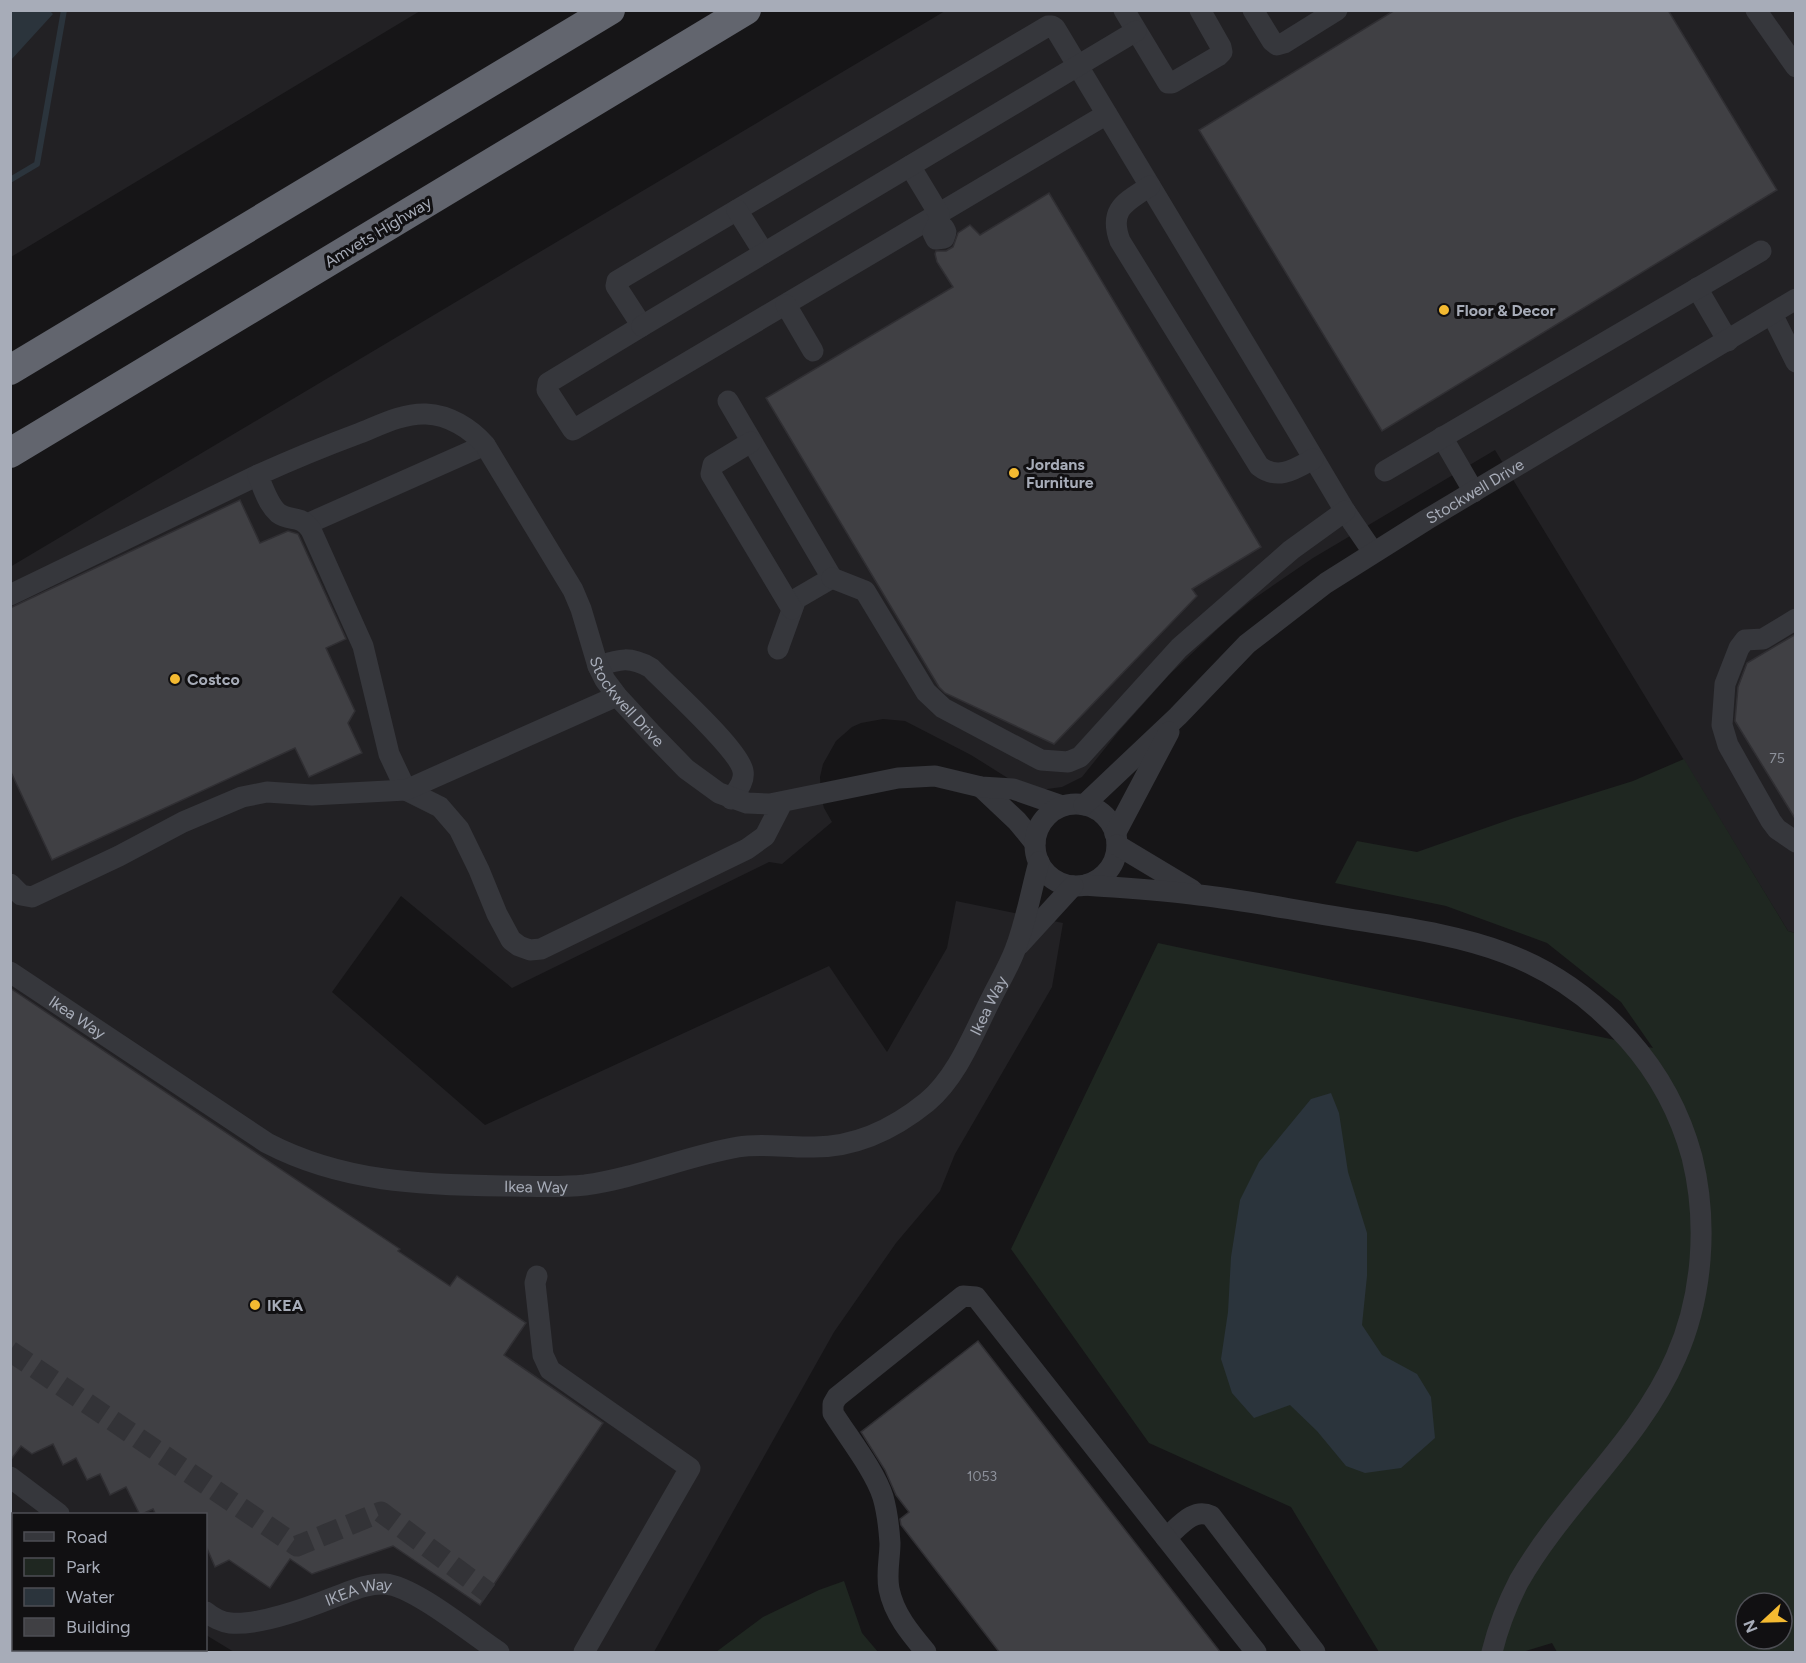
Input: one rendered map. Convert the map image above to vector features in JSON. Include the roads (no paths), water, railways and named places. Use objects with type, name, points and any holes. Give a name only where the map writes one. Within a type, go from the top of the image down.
[{"type":"highway","points":[[10,370],[610,10]]},
{"type":"highway","name":"Amvets Highway","points":[[10,453],[746,10]]},
{"type":"street","points":[[1124,10],[1168,83],[1222,52],[1200,10]]},
{"type":"street","points":[[1253,10],[1272,41],[1277,45],[1338,10]]},
{"type":"street","points":[[1756,10],[1796,67]]},
{"type":"street","points":[[642,326],[615,283],[1038,32],[1052,26],[1313,459],[1373,552]]},
{"type":"street","points":[[1107,114],[939,227],[786,304],[573,430],[547,390],[548,383],[1136,31]]},
{"type":"street","points":[[910,166],[939,227]]},
{"type":"street","points":[[1150,186],[1119,209],[1115,229],[1120,241],[1259,466],[1266,471],[1288,473],[1313,459]]},
{"type":"street","points":[[737,210],[764,253]]},
{"type":"street","points":[[1385,471],[1761,251]]},
{"type":"street","points":[[1697,288],[1728,341]]},
{"type":"street","name":"Stockwell Drive","points":[[1084,805],[1178,716],[1222,668],[1274,621],[1326,583],[1373,552],[1796,299]]},
{"type":"street","points":[[786,304],[813,351]]},
{"type":"street","points":[[1772,314],[1796,362]]},
{"type":"street","points":[[728,401],[832,578],[865,591],[926,692],[943,708],[1041,760],[1068,762],[1080,757],[1179,648],[1290,550],[1346,511]]},
{"type":"street","name":"Stockwell Drive","points":[[10,595],[303,454],[391,421],[418,414],[437,416],[456,422],[468,429],[485,445],[573,590],[598,666],[616,696],[686,769],[707,786],[731,799],[758,805],[782,803],[898,778],[935,776],[981,787],[1012,789],[1062,807]]},
{"type":"street","points":[[1442,437],[1474,492]]},
{"type":"street","points":[[751,442],[713,465],[711,474],[792,609]]},
{"type":"street","points":[[307,524],[485,445]]},
{"type":"street","points":[[258,475],[271,505],[277,512],[283,516],[297,518],[307,524],[363,646],[389,754],[406,790],[434,803],[459,829],[505,930],[519,946],[530,950],[541,949],[747,849],[765,836],[782,803]]},
{"type":"street","points":[[778,649],[796,599],[832,578]]},
{"type":"street","points":[[1796,620],[1763,639],[1745,640],[1739,648],[1725,684],[1722,725],[1728,745],[1771,821],[1777,829],[1796,842]]},
{"type":"street","points":[[598,666],[626,658],[651,668],[728,745],[740,762],[743,771],[743,781],[731,799]]},
{"type":"street","points":[[10,884],[21,895],[32,897],[119,856],[183,822],[254,794],[267,792],[312,795],[406,790],[616,696]]},
{"type":"street","name":"Stockwell Drive","points":[[1116,840],[1178,716]]},
{"type":"street","name":"Stockwell Drive","points":[[981,787],[1017,821],[1037,852]]},
{"type":"street","points":[[1079,885],[1097,880],[1108,871],[1114,859],[1116,840],[1107,818],[1100,812],[1084,805],[1073,804],[1048,815],[1036,835],[1037,852],[1043,869],[1057,881],[1079,885],[1200,895],[1432,933],[1471,941],[1503,951],[1538,966],[1568,983],[1594,1005],[1650,1064],[1670,1099],[1687,1137],[1696,1174],[1701,1214],[1699,1269],[1689,1325],[1661,1388],[1639,1422],[1535,1556],[1519,1582],[1506,1609],[1491,1653]]},
{"type":"street","points":[[1116,840],[1200,895]]},
{"type":"street","name":"Ikea Way","points":[[1015,950],[1037,852]]},
{"type":"street","name":"Ikea Way","points":[[10,972],[267,1143],[308,1162],[348,1173],[408,1181],[481,1185],[585,1185],[631,1175],[712,1151],[744,1146],[815,1148],[844,1144],[889,1128],[930,1100],[951,1074],[961,1059],[1015,950],[1035,926],[1079,885]]},
{"type":"street","points":[[537,1276],[543,1355],[550,1370],[690,1468],[584,1653]]},
{"type":"street","points":[[926,1653],[908,1630],[893,1603],[888,1580],[890,1544],[883,1497],[877,1483],[833,1413],[833,1404],[837,1397],[963,1296],[976,1297],[1256,1653]]},
{"type":"street","points":[[10,1477],[56,1513]]},
{"type":"street","points":[[1166,1538],[1195,1513],[1203,1512],[1211,1516],[1315,1653]]},
{"type":"street","name":"IKEA Way","points":[[207,1612],[229,1623],[252,1622],[311,1606],[359,1588],[384,1584],[398,1587],[422,1599],[499,1653]]},
{"type":"water","points":[[11,10],[50,11],[53,14],[11,60]]},
{"type":"water","points":[[1331,1093],[1339,1113],[1348,1172],[1367,1233],[1367,1276],[1362,1325],[1382,1355],[1417,1374],[1431,1397],[1435,1438],[1401,1468],[1365,1473],[1346,1466],[1317,1431],[1290,1405],[1254,1418],[1232,1393],[1221,1359],[1228,1312],[1231,1257],[1240,1200],[1259,1162],[1311,1099]]},
{"type":"waterway","points":[[10,180],[37,164],[64,10]]},
{"type":"tunnel","points":[[10,1351],[297,1546],[381,1512],[489,1593]]},
{"type":"place","name":"Floor & Decor","points":[[1444,310]]},
{"type":"place","name":"Jordans Furniture","points":[[1014,473]]},
{"type":"place","name":"Costco","points":[[175,679]]},
{"type":"place","name":"IKEA","points":[[255,1305]]}]
